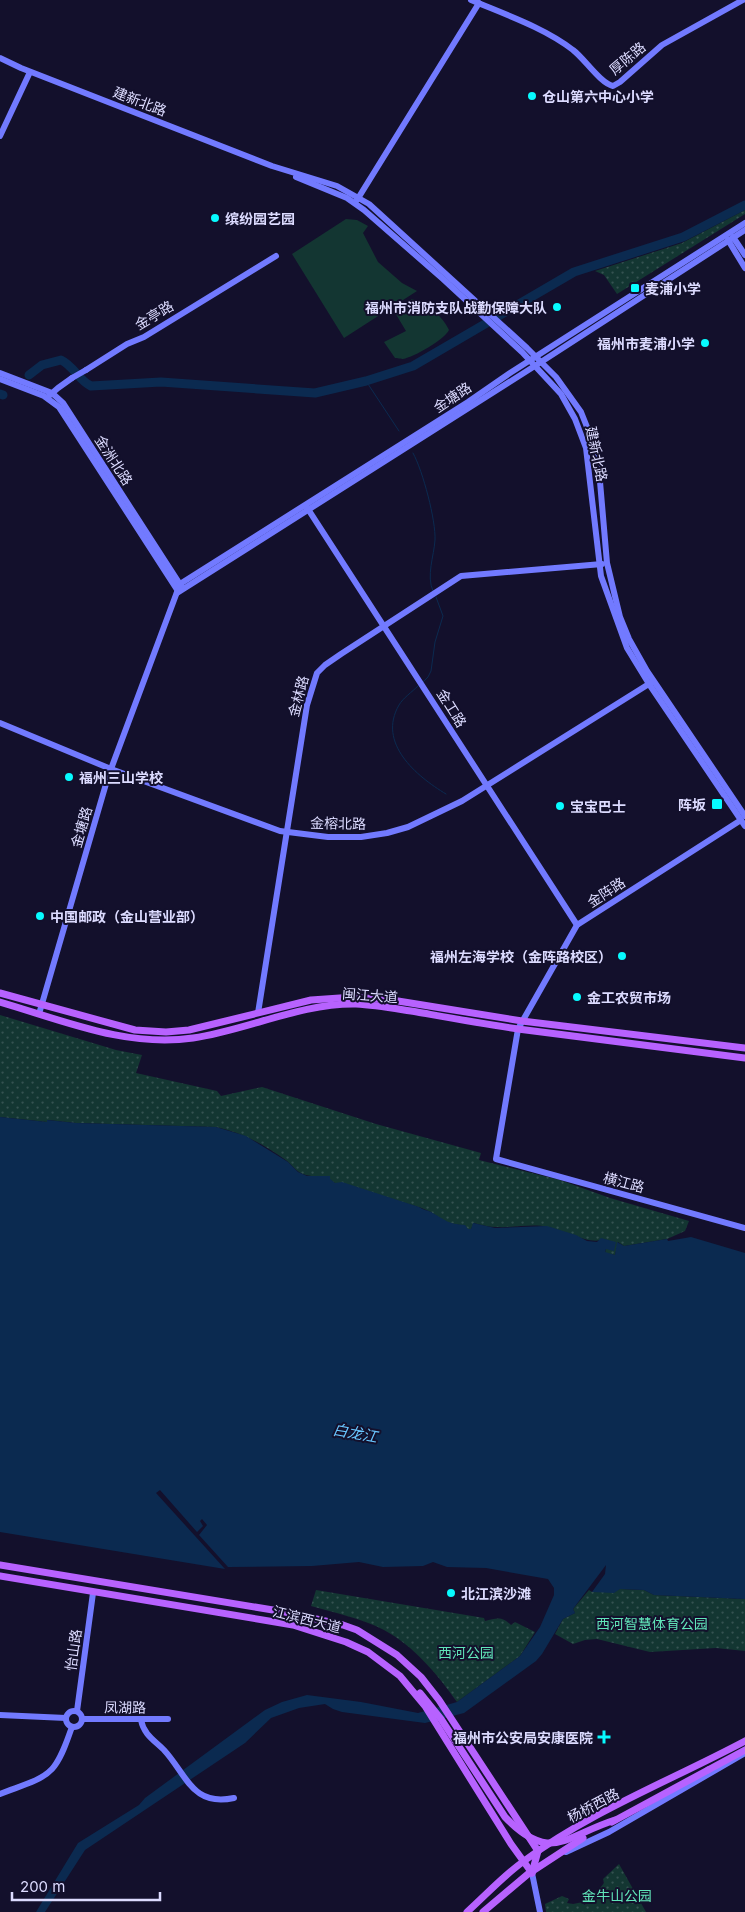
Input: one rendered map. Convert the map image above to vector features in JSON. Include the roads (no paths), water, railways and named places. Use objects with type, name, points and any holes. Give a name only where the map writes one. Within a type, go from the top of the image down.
[{"type":"main road","name":"闽江大道","points":[[0,993],[121,1028],[158,1032],[199,1028],[311,1000],[354,997],[398,1001],[522,1021],[745,1048]]},
{"type":"main road","name":"闽江大道","points":[[0,1002],[113,1035],[158,1041],[201,1037],[306,1010],[344,1004],[389,1008],[518,1029],[745,1058]]},
{"type":"main road","name":"江滨西大道","points":[[0,1565],[285,1612],[357,1630],[390,1650],[422,1677],[458,1728],[538,1851]]},
{"type":"main road","name":"江滨西大道","points":[[0,1576],[293,1626],[346,1642],[377,1657],[400,1676],[425,1706],[448,1740],[511,1844],[532,1874]]},
{"type":"main road","points":[[377,1657],[376,1653],[379,1650],[390,1650]]},
{"type":"main road","points":[[400,1676],[420,1692],[442,1719],[505,1817],[517,1830],[537,1841],[556,1844],[570,1840],[615,1820]]},
{"type":"main road","name":"杨桥西路","points":[[468,1912],[523,1861],[538,1851],[614,1807],[745,1742]]},
{"type":"main road","name":"杨桥西路","points":[[484,1912],[516,1883],[556,1854],[615,1820],[745,1752]]},
{"type":"main road","points":[[532,1874],[538,1851]]},
{"type":"street","points":[[357,201],[479,3],[471,0]]},
{"type":"street","name":"厚陈路","points":[[479,3],[556,38],[581,56],[605,82],[612,86],[620,82],[662,45],[743,0]]},
{"type":"street","name":"建新北路","points":[[0,58],[30,72],[357,201],[536,361],[570,394],[588,427],[598,470],[607,563],[624,627],[651,682]]},
{"type":"street","points":[[0,136],[30,72]]},
{"type":"street","name":"金塘路","points":[[536,361],[745,223]]},
{"type":"street","name":"金塘路","points":[[39,1014],[111,770],[179,590],[468,402],[745,230]]},
{"type":"street","points":[[731,239],[745,255]]},
{"type":"street","points":[[731,239],[745,268]]},
{"type":"street","name":"金亭路","points":[[50,396],[72,378],[127,344],[144,337],[276,256]]},
{"type":"street","name":"建新北路","points":[[536,361],[560,394],[582,435],[590,473],[599,564],[616,619],[628,648],[744,821]]},
{"type":"street","name":"金洲北路","points":[[0,373],[64,403],[179,590]]},
{"type":"street","name":"金洲北路","points":[[0,379],[50,396]]},
{"type":"street","name":"金工路","points":[[307,507],[577,925]]},
{"type":"street","name":"金林路","points":[[258,1013],[303,722],[315,677],[325,665],[442,588],[466,575],[607,563]]},
{"type":"street","name":"金榕北路","points":[[0,724],[111,770],[286,833],[349,838],[387,833],[408,827],[430,817],[487,786],[651,682]]},
{"type":"street","name":"金阵路","points":[[496,1159],[518,1029],[577,925],[744,821]]},
{"type":"street","name":"横江路","points":[[496,1159],[745,1228]]},
{"type":"street","name":"怡山路","points":[[77,1711],[93,1593]]},
{"type":"street","points":[[0,1794],[40,1777],[52,1769],[64,1749],[72,1727],[80,1724],[81,1714],[77,1711],[69,1712],[66,1718],[67,1724],[72,1727]]},
{"type":"street","points":[[0,1715],[66,1718]]},
{"type":"street","name":"凤湖路","points":[[82,1719],[168,1719]]},
{"type":"street","points":[[141,1720],[147,1735],[164,1750],[187,1783],[200,1794],[208,1798],[225,1800],[234,1798]]},
{"type":"street","points":[[488,1912],[532,1874],[564,1853],[609,1832],[745,1752]]},
{"type":"street","points":[[532,1874],[540,1912]]},
{"type":"water","name":"白龙江","points":[[0,1117],[47,1122],[47,1120],[76,1123],[216,1127],[246,1136],[288,1162],[298,1172],[307,1176],[330,1176],[330,1179],[335,1183],[342,1182],[419,1207],[450,1223],[465,1225],[468,1229],[471,1229],[473,1223],[495,1228],[547,1226],[576,1235],[587,1241],[597,1242],[601,1238],[616,1242],[614,1251],[606,1249],[605,1252],[615,1255],[617,1242],[624,1246],[691,1237],[745,1253],[745,1599],[654,1595],[644,1590],[620,1589],[614,1593],[592,1592],[605,1574],[606,1565],[573,1609],[575,1613],[563,1619],[536,1661],[464,1713],[425,1723],[342,1712],[325,1704],[299,1708],[271,1718],[245,1743],[85,1850],[45,1912],[36,1912],[78,1843],[139,1805],[145,1798],[265,1710],[282,1702],[307,1695],[361,1702],[418,1713],[457,1702],[520,1656],[540,1627],[554,1595],[554,1588],[548,1579],[486,1568],[447,1567],[433,1562],[423,1566],[383,1567],[359,1562],[312,1566],[228,1567],[199,1535],[207,1525],[202,1519],[200,1521],[203,1526],[197,1532],[160,1490],[156,1493],[225,1569],[0,1532]]},
{"type":"waterway","points":[[29,375],[42,365],[61,360],[91,386],[161,382],[315,393],[366,381],[413,366],[574,272],[683,237],[745,205]]},
{"type":"waterway","points":[[366,381],[399,431]]},
{"type":"waterway","points":[[413,453],[425,483],[435,532],[430,579],[433,591]]},
{"type":"waterway","points":[[423,682],[431,671],[435,642],[443,616],[436,597]]},
{"type":"waterway","points":[[418,686],[405,697],[393,719],[396,745],[412,768],[434,787],[446,794]]},
{"type":"place","name":"仓山第六中心小学","points":[[532,96]]},
{"type":"place","name":"缤纷园艺园","points":[[215,218]]},
{"type":"place","name":"麦浦小学","points":[[635,288]]},
{"type":"place","name":"福州市消防支队战勤保障大队","points":[[557,307]]},
{"type":"place","name":"福州市麦浦小学","points":[[705,343]]},
{"type":"place","name":"福州三山学校","points":[[69,777]]},
{"type":"place","name":"阵坂","points":[[717,804]]},
{"type":"place","name":"宝宝巴士","points":[[560,806]]},
{"type":"place","name":"中国邮政（金山营业部）","points":[[40,916]]},
{"type":"place","name":"福州左海学校（金阵路校区）","points":[[622,956]]},
{"type":"place","name":"金工农贸市场","points":[[577,997]]},
{"type":"place","name":"北江滨沙滩","points":[[451,1593]]},
{"type":"place","name":"福州市公安局安康医院","points":[[604,1737]]},
{"type":"park label","name":"西河智慧体育公园","points":[[652,1623]]},
{"type":"park label","name":"西河公园","points":[[466,1652]]},
{"type":"park label","name":"金牛山公园","points":[[617,1895]]}]
